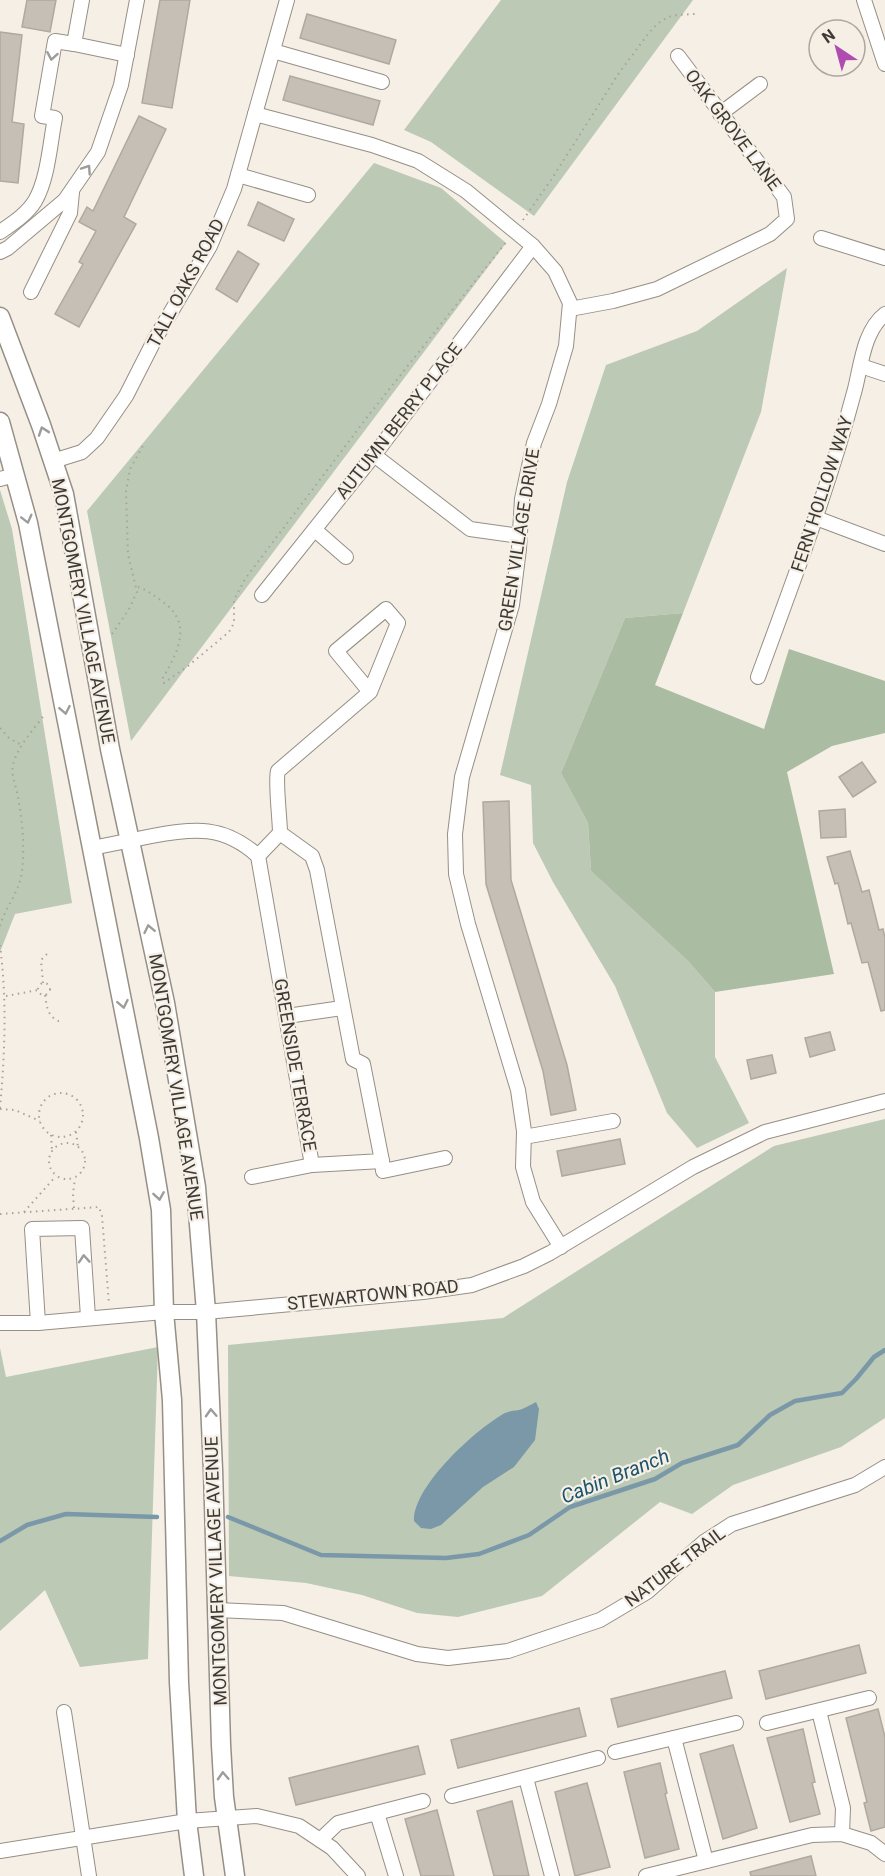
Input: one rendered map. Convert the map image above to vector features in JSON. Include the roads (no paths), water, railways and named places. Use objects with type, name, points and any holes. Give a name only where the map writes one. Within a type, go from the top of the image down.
[{"type":"main road","name":"MONTGOMERY VILLAGE AVENUE","points":[[0,317],[64,494],[110,749],[165,1003],[196,1187],[206,1312],[221,1745],[226,1818],[235,1876]]},
{"type":"main road","name":"MONTGOMERY VILLAGE AVENUE","points":[[0,422],[8,477],[30,534],[150,1138],[161,1210],[164,1312],[172,1400],[178,1658],[187,1821],[195,1876]]},
{"type":"street","points":[[74,44],[82,0]]},
{"type":"street","points":[[0,252],[8,248],[65,200],[98,152],[121,85],[137,0]]},
{"type":"street","name":"TALL OAKS ROAD","points":[[53,461],[82,452],[98,438],[126,396],[155,339],[210,246],[238,175],[287,0]]},
{"type":"street","points":[[864,0],[885,64]]},
{"type":"street","points":[[0,232],[21,217],[35,201],[42,184],[55,118],[42,116],[55,41],[127,55]]},
{"type":"street","points":[[273,51],[382,82]]},
{"type":"street","name":"OAK GROVE LANE","points":[[570,309],[613,301],[657,289],[770,234],[787,219],[784,197],[678,56]]},
{"type":"street","points":[[720,114],[760,84]]},
{"type":"street","name":"GREEN VILLAGE DRIVE","points":[[255,114],[372,145],[418,161],[466,191],[533,246],[555,271],[570,303],[566,346],[549,404],[534,444],[522,499],[512,605],[462,777],[455,834],[456,874],[468,924],[518,1090],[524,1137],[524,1167],[533,1202],[561,1247]]},
{"type":"street","points":[[238,175],[308,195]]},
{"type":"street","points":[[32,292],[70,213],[73,190]]},
{"type":"street","points":[[35,201],[53,211]]},
{"type":"street","points":[[821,238],[885,258]]},
{"type":"street","name":"AUTUMN BERRY PLACE","points":[[262,595],[374,455],[533,246]]},
{"type":"street","name":"FERN HOLLOW WAY","points":[[758,676],[816,518],[843,436],[870,332],[885,314]]},
{"type":"street","points":[[861,366],[885,374]]},
{"type":"street","points":[[374,455],[470,529],[520,536]]},
{"type":"street","points":[[816,518],[885,544]]},
{"type":"street","points":[[315,530],[346,557]]},
{"type":"street","points":[[92,848],[178,831],[207,830],[244,844],[258,856],[280,833],[279,797],[275,778],[278,771],[370,692],[398,623],[386,609],[336,651],[370,692]]},
{"type":"street","points":[[280,833],[312,856],[353,1059],[363,1064],[382,1171],[445,1158]]},
{"type":"street","name":"GREENSIDE TERRACE","points":[[258,856],[312,1165],[382,1161]]},
{"type":"street","points":[[286,1016],[342,1008]]},
{"type":"street","name":"STEWARTOWN ROAD","points":[[0,1323],[38,1323],[164,1312],[206,1312],[412,1293],[472,1285],[524,1266],[561,1247],[693,1167],[765,1132],[885,1101]]},
{"type":"street","points":[[524,1137],[613,1121]]},
{"type":"street","points":[[252,1178],[312,1165]]},
{"type":"street","points":[[38,1323],[32,1229],[82,1227],[88,1317]]},
{"type":"street","name":"NATURE TRAIL","points":[[217,1610],[283,1613],[417,1654],[448,1658],[508,1651],[600,1620],[646,1592],[704,1542],[732,1524],[855,1485],[885,1467]]},
{"type":"street","points":[[767,1723],[869,1698]]},
{"type":"street","points":[[819,1710],[843,1808],[842,1834]]},
{"type":"street","points":[[64,1712],[89,1876]]},
{"type":"street","points":[[615,1752],[736,1723]]},
{"type":"street","points":[[674,1738],[706,1861]]},
{"type":"street","points":[[452,1796],[598,1758]]},
{"type":"street","points":[[526,1778],[552,1876]]},
{"type":"street","points":[[320,1840],[338,1823],[423,1801]]},
{"type":"street","points":[[377,1813],[396,1876]]},
{"type":"street","points":[[0,1851],[187,1821],[257,1816],[299,1826],[332,1848],[358,1876]]},
{"type":"street","points":[[646,1876],[812,1835],[842,1834],[871,1843],[885,1854]]},
{"type":"water","points":[[536,1402],[539,1409],[535,1440],[514,1467],[483,1487],[441,1525],[431,1529],[421,1528],[414,1521],[416,1507],[424,1492],[448,1460],[478,1432],[505,1413]]},
{"type":"waterway","name":"Cabin Branch","points":[[228,1517],[321,1555],[446,1558],[479,1554],[529,1535],[570,1507],[655,1479],[682,1463],[738,1445],[770,1415],[795,1401],[842,1393],[874,1357],[885,1350]]},
{"type":"waterway","name":"Cabin Branch","points":[[0,1541],[27,1525],[66,1514],[157,1517]]}]
